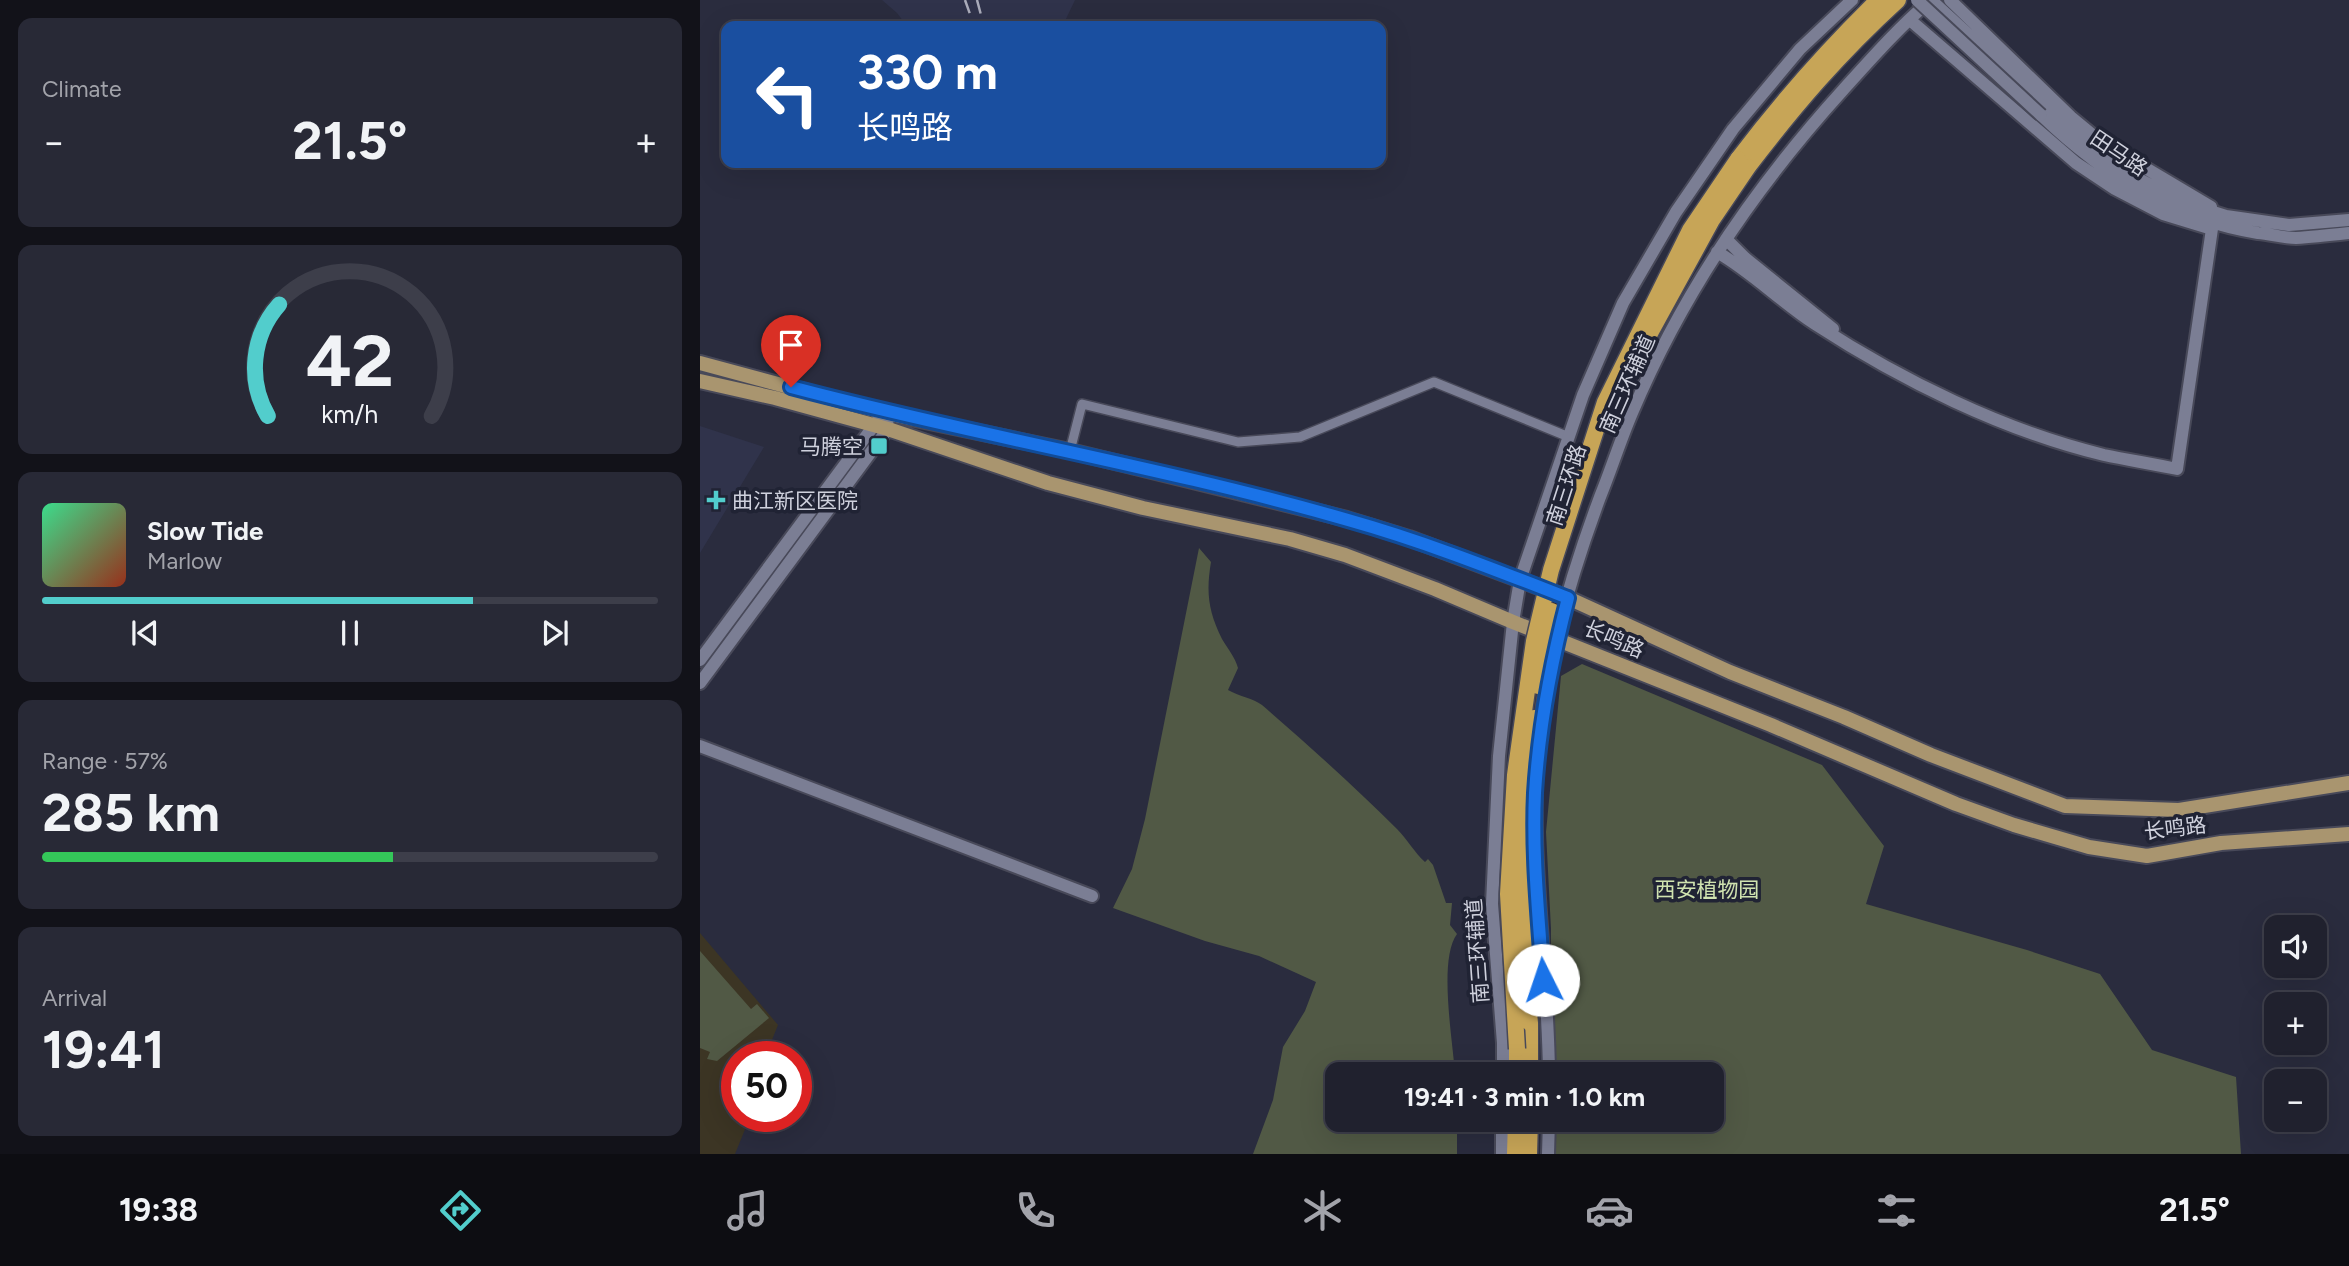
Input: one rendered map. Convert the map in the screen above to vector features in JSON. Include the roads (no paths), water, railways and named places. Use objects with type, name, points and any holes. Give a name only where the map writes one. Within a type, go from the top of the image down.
[{"type":"highway","name":"南三环路","points":[[1530,1062],[1530,1023],[1524,959],[1522,845],[1532,735],[1555,596],[1577,514],[1623,388],[1655,323],[1743,163],[1778,106],[1825,53],[1878,0]]},
{"type":"highway","name":"南三环路","points":[[1517,1062],[1508,894],[1515,775],[1534,640],[1551,570],[1605,402],[1690,230],[1743,163],[1822,74],[1898,0]]},
{"type":"highway","points":[[1515,1154],[1516,1132]]},
{"type":"highway","points":[[1530,1132],[1530,1154]]},
{"type":"main road","name":"长鸣路","points":[[700,363],[886,413],[1070,451],[1347,519],[1409,538],[1568,598],[1730,672],[1931,755],[2065,806],[2179,810],[2349,783]]},
{"type":"main road","name":"长鸣路","points":[[700,380],[881,427],[1048,483],[1143,508],[1290,539],[1345,555],[1784,731],[1956,804],[2014,825],[2089,847],[2147,856],[2221,843],[2349,834]]},
{"type":"street","name":"南三环辅道","points":[[1503,1062],[1492,904],[1499,756],[1520,580],[1583,395],[1623,303],[1676,212],[1733,129],[1800,49],[1852,0]]},
{"type":"street","name":"田马路","points":[[1917,0],[2044,112],[2098,154],[2188,204],[2226,216],[2289,225],[2349,220]]},
{"type":"street","name":"南三环辅道","points":[[1548,1062],[1535,796],[1539,742],[1558,639],[1587,532],[1631,414],[1654,365],[1717,252],[1766,180],[1800,138],[1867,62],[1931,0]]},
{"type":"street","name":"田马路","points":[[1931,0],[2100,167],[2142,192],[2213,226],[2293,238],[2349,233]]},
{"type":"street","points":[[1950,0],[2070,117],[2100,141],[2226,216]]},
{"type":"street","points":[[1717,252],[1737,264],[1794,310],[1921,384],[2008,423],[2103,454],[2177,469],[2213,226],[2163,214],[2115,189],[2076,163],[1910,20]]},
{"type":"street","points":[[1726,239],[1745,258],[1852,345]]},
{"type":"street","points":[[1070,451],[1082,404],[1238,442],[1300,437],[1434,382],[1569,437]]},
{"type":"street","points":[[700,683],[881,427],[886,413]]},
{"type":"street","points":[[700,660],[881,427]]},
{"type":"street","points":[[700,746],[1092,896]]},
{"type":"street","points":[[1502,1132],[1502,1154]]},
{"type":"street","points":[[1548,1154],[1549,1132]]},
{"type":"railway","points":[[965,0],[971,17]]},
{"type":"railway","points":[[977,0],[981,15]]},
{"type":"place","name":"马腾空","points":[[879,446]]},
{"type":"place","name":"曲江新区医院","points":[[716,500]]},
{"type":"park label","name":"西安植物园","points":[[1707,889]]}]
